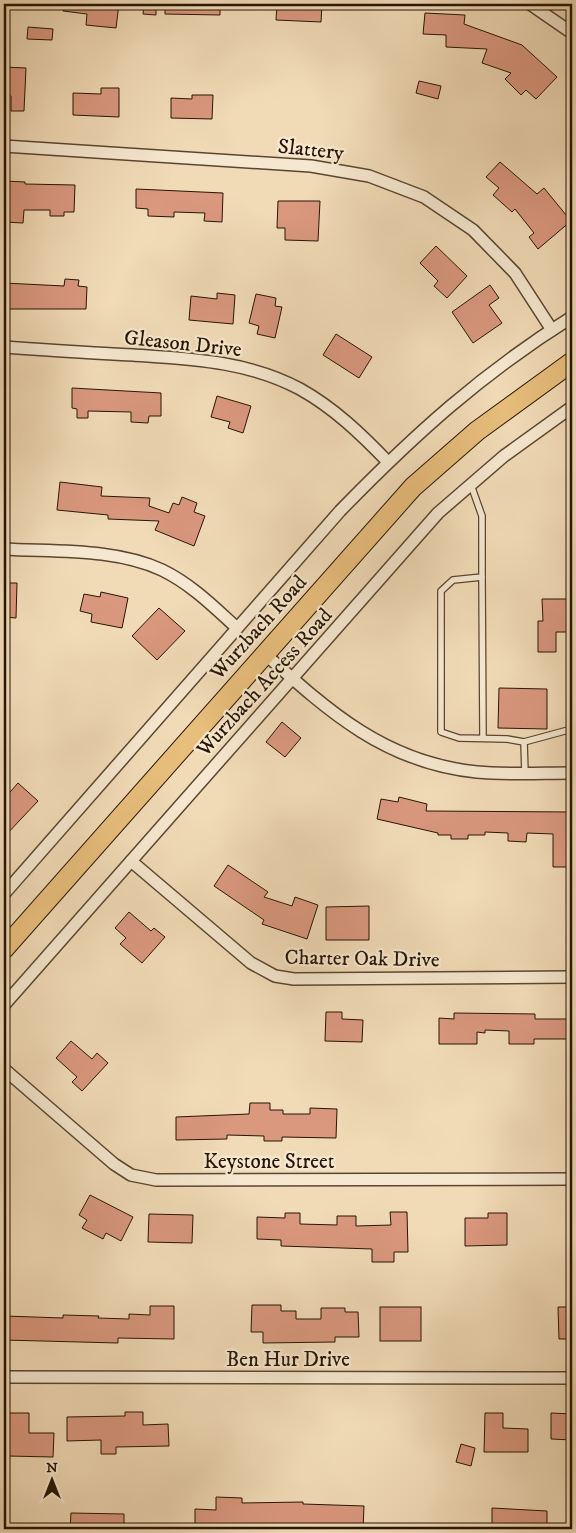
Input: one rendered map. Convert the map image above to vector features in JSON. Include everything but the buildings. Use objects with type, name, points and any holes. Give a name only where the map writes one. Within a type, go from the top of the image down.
[{"type":"main road","name":"Wurzbach Road","points":[[4,949],[264,653],[413,487],[477,431],[572,362]]},
{"type":"street","points":[[530,4],[572,33]]},
{"type":"street","name":"Slattery","points":[[4,146],[311,166],[369,176],[424,197],[473,230],[515,273],[552,330]]},
{"type":"street","points":[[4,894],[340,511],[388,462],[430,422],[483,378],[572,317]]},
{"type":"street","name":"Gleason Drive","points":[[4,347],[197,359],[249,368],[299,388],[322,402],[344,419],[388,462]]},
{"type":"street","name":"Wurzbach Access Road","points":[[4,1005],[438,513],[504,456],[572,406]]},
{"type":"street","points":[[4,549],[100,555],[150,564],[196,590],[238,628]]},
{"type":"street","points":[[264,653],[350,726],[398,752],[451,768],[478,772],[572,773]]},
{"type":"street","name":"Charter Oak Drive","points":[[131,861],[251,963],[275,976],[294,979],[572,977]]},
{"type":"street","name":"Keystone Street","points":[[4,1069],[114,1164],[131,1175],[156,1180],[572,1179]]},
{"type":"street","name":"Ben Hur Drive","points":[[4,1377],[572,1378]]},
{"type":"lane","points":[[471,484],[482,516],[483,738]]},
{"type":"lane","points":[[482,577],[453,580],[441,591],[441,732],[459,738],[524,742],[572,730]]},
{"type":"lane","points":[[524,742],[525,773]]}]
